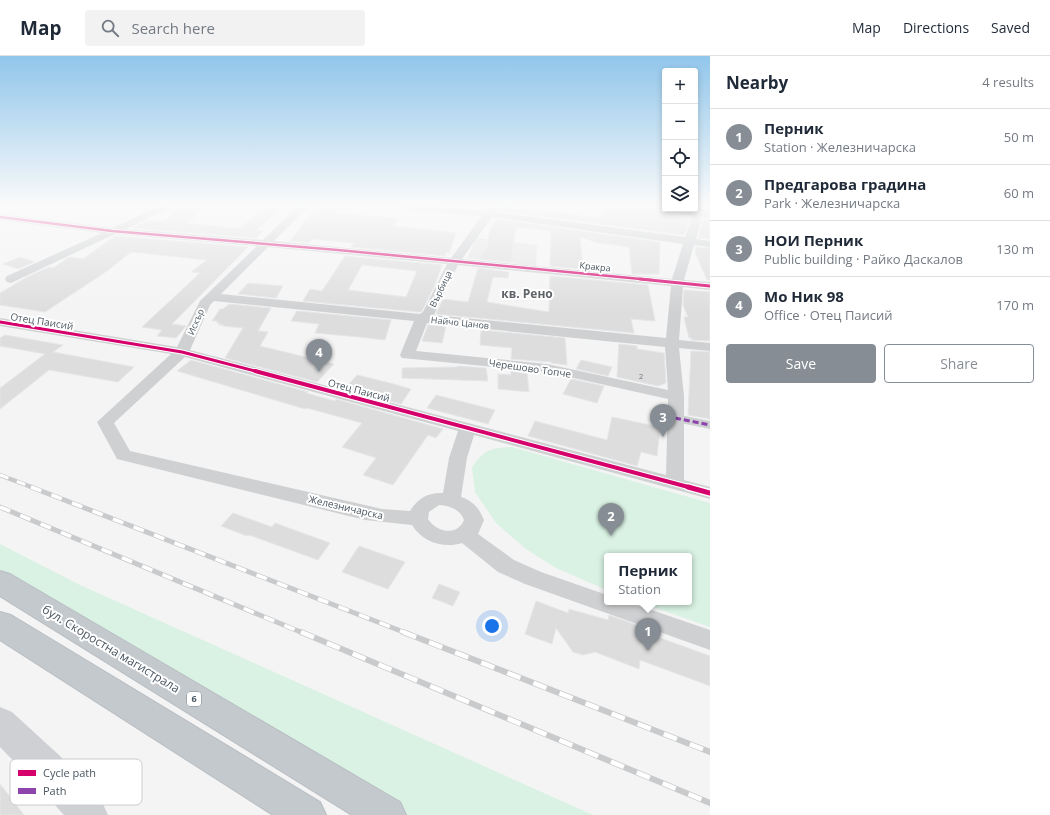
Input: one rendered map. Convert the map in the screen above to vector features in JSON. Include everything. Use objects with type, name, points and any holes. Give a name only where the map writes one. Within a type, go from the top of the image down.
[{"type":"highway","name":"бул. Скоростна магистрала","points":[[0,582],[387,815]]},
{"type":"highway","points":[[0,624],[307,815]]},
{"type":"main road","points":[[0,723],[37,759]]},
{"type":"main road","points":[[80,805],[89,815]]},
{"type":"street","points":[[11,279],[90,241]]},
{"type":"street","name":"Кракра","points":[[247,241],[710,286]]},
{"type":"street","name":"Върбица","points":[[407,355],[422,319],[428,314],[454,261],[469,241]]},
{"type":"street","points":[[685,241],[710,244]]},
{"type":"street","points":[[675,483],[676,396],[672,344],[677,283],[689,242]]},
{"type":"street","name":"Искър","points":[[122,455],[105,422],[182,352],[204,304],[267,243]]},
{"type":"street","name":"Найчо Цанов","points":[[210,298],[710,347]]},
{"type":"street","name":"Отец Паисий","points":[[0,322],[182,352],[468,427],[710,493]]},
{"type":"street","name":"Черешово Топче","points":[[407,355],[547,368],[676,396]]},
{"type":"street","points":[[675,418],[710,425]]},
{"type":"street","points":[[451,500],[458,458],[468,427]]},
{"type":"street","name":"Железничарска","points":[[122,455],[365,513],[418,519]]},
{"type":"street","points":[[438,500],[451,500],[464,506],[473,515],[473,526],[465,535],[451,538],[436,536],[424,529],[418,519],[420,510],[427,503],[438,500]]},
{"type":"street","points":[[465,535],[506,566],[533,578],[604,603]]},
{"type":"street","points":[[610,605],[710,640]]},
{"type":"shaded area","points":[[475,241],[506,241],[537,245],[536,266],[467,258]]},
{"type":"green space","points":[[512,447],[710,503],[710,627],[648,605],[692,605],[692,553],[604,553],[604,589],[556,568],[526,549],[496,523],[475,492],[472,468],[480,457],[488,451],[498,448]]},
{"type":"green space","points":[[0,544],[80,585],[593,815],[408,815],[337,774],[93,624],[0,570]]},
{"type":"building","points":[[107,241],[181,241],[248,247],[172,324],[186,326],[176,338],[157,336],[162,330],[142,327],[200,273],[191,272],[207,260],[131,252],[107,271],[45,312],[0,305],[0,293],[27,277],[49,267],[53,268],[69,257],[83,259]]},
{"type":"building","points":[[294,241],[310,241],[309,243]]},
{"type":"building","points":[[337,241],[453,241],[449,253],[446,252],[445,256],[351,247],[354,243]]},
{"type":"building","points":[[488,241],[514,241],[511,262],[480,259],[483,250],[486,251]]},
{"type":"building","points":[[551,241],[580,241],[583,269],[550,266]]},
{"type":"building","points":[[594,241],[660,242],[659,274],[632,274],[629,247]]},
{"type":"building","points":[[696,247],[710,248],[710,280],[707,280],[695,252]]},
{"type":"building","points":[[345,256],[442,265],[434,287],[422,311],[420,312],[303,301],[310,289],[322,291]],"holes":[[[362,265],[417,271],[406,297],[348,290]]]},
{"type":"building","points":[[20,257],[35,262],[18,269],[3,264]]},
{"type":"building","points":[[478,268],[509,272],[508,278],[493,277],[487,302],[549,312],[550,276],[648,285],[655,321],[631,319],[634,333],[436,314],[443,299],[468,302]]},
{"type":"building","points":[[248,283],[283,286],[276,298],[238,294]]},
{"type":"building","points":[[684,290],[710,292],[710,341],[691,340],[692,338],[689,338],[684,317],[688,317],[683,305]]},
{"type":"building","points":[[229,304],[271,308],[258,331],[268,332],[260,346],[334,364],[317,382],[225,358],[243,328],[223,326],[224,325],[219,325],[220,323],[217,323],[218,321],[212,321],[220,309],[223,309]]},
{"type":"building","points":[[297,311],[391,320],[385,340],[315,333],[319,324],[291,321]]},
{"type":"building","points":[[428,325],[446,326],[442,343],[422,341]]},
{"type":"building","points":[[481,330],[565,338],[567,365],[551,363],[552,362],[511,359],[512,348],[480,345]]},
{"type":"building","points":[[5,335],[63,345],[53,352],[134,367],[118,382],[49,370],[0,409],[0,388],[45,354],[0,346],[0,338]]},
{"type":"building","points":[[619,344],[637,346],[637,349],[664,353],[666,383],[658,386],[617,377]]},
{"type":"building","points":[[691,351],[710,352],[710,419],[688,415]]},
{"type":"building","points":[[191,360],[308,392],[306,393],[335,401],[336,399],[443,429],[436,438],[428,435],[393,485],[363,475],[376,458],[342,447],[362,423],[307,408],[305,409],[177,371]]},
{"type":"building","points":[[581,360],[612,367],[608,376],[576,369]]},
{"type":"building","points":[[457,366],[486,368],[488,381],[402,378],[402,368]]},
{"type":"building","points":[[511,370],[527,372],[529,392],[498,389],[498,374],[511,375]]},
{"type":"building","points":[[357,375],[411,389],[401,404],[345,389]]},
{"type":"building","points":[[571,379],[604,386],[597,403],[563,394]]},
{"type":"building","points":[[436,395],[495,410],[488,424],[427,408]]},
{"type":"building","points":[[612,417],[660,427],[657,456],[641,452],[637,466],[528,436],[535,421],[607,440]]},
{"type":"building","points":[[233,513],[272,527],[275,523],[330,543],[318,560],[221,526]]},
{"type":"building","points":[[359,546],[405,562],[388,589],[342,572]]},
{"type":"building","points":[[439,584],[460,592],[453,606],[432,598]]},
{"type":"building","points":[[536,601],[568,613],[569,609],[608,620],[609,615],[645,628],[644,632],[710,656],[710,686],[640,660],[639,669],[595,652],[583,655],[573,652],[556,628],[552,644],[525,634]]},
{"type":"building","points":[[0,784],[10,797],[10,805],[16,805],[24,815],[0,815]]},
{"type":"railway","points":[[0,475],[34,488]]},
{"type":"railway","points":[[31,487],[406,633]]},
{"type":"railway","points":[[0,507],[303,633]]},
{"type":"railway","points":[[301,632],[710,803]]},
{"type":"railway","points":[[403,632],[710,752]]},
{"type":"marked path","points":[[675,418],[710,425]]},
{"type":"cycle path","points":[[236,241],[710,286]]},
{"type":"cycle path","points":[[0,322],[182,352],[710,493]]},
{"type":"place","name":"Мо Ник 98","points":[[319,372]]},
{"type":"place","name":"НОИ Перник","points":[[663,437]]},
{"type":"place","name":"Предгарова градина","points":[[611,536]]},
{"type":"place","name":"Перник","points":[[648,651]]},
{"type":"district","name":"кв. Рено","points":[[527,294]]}]
